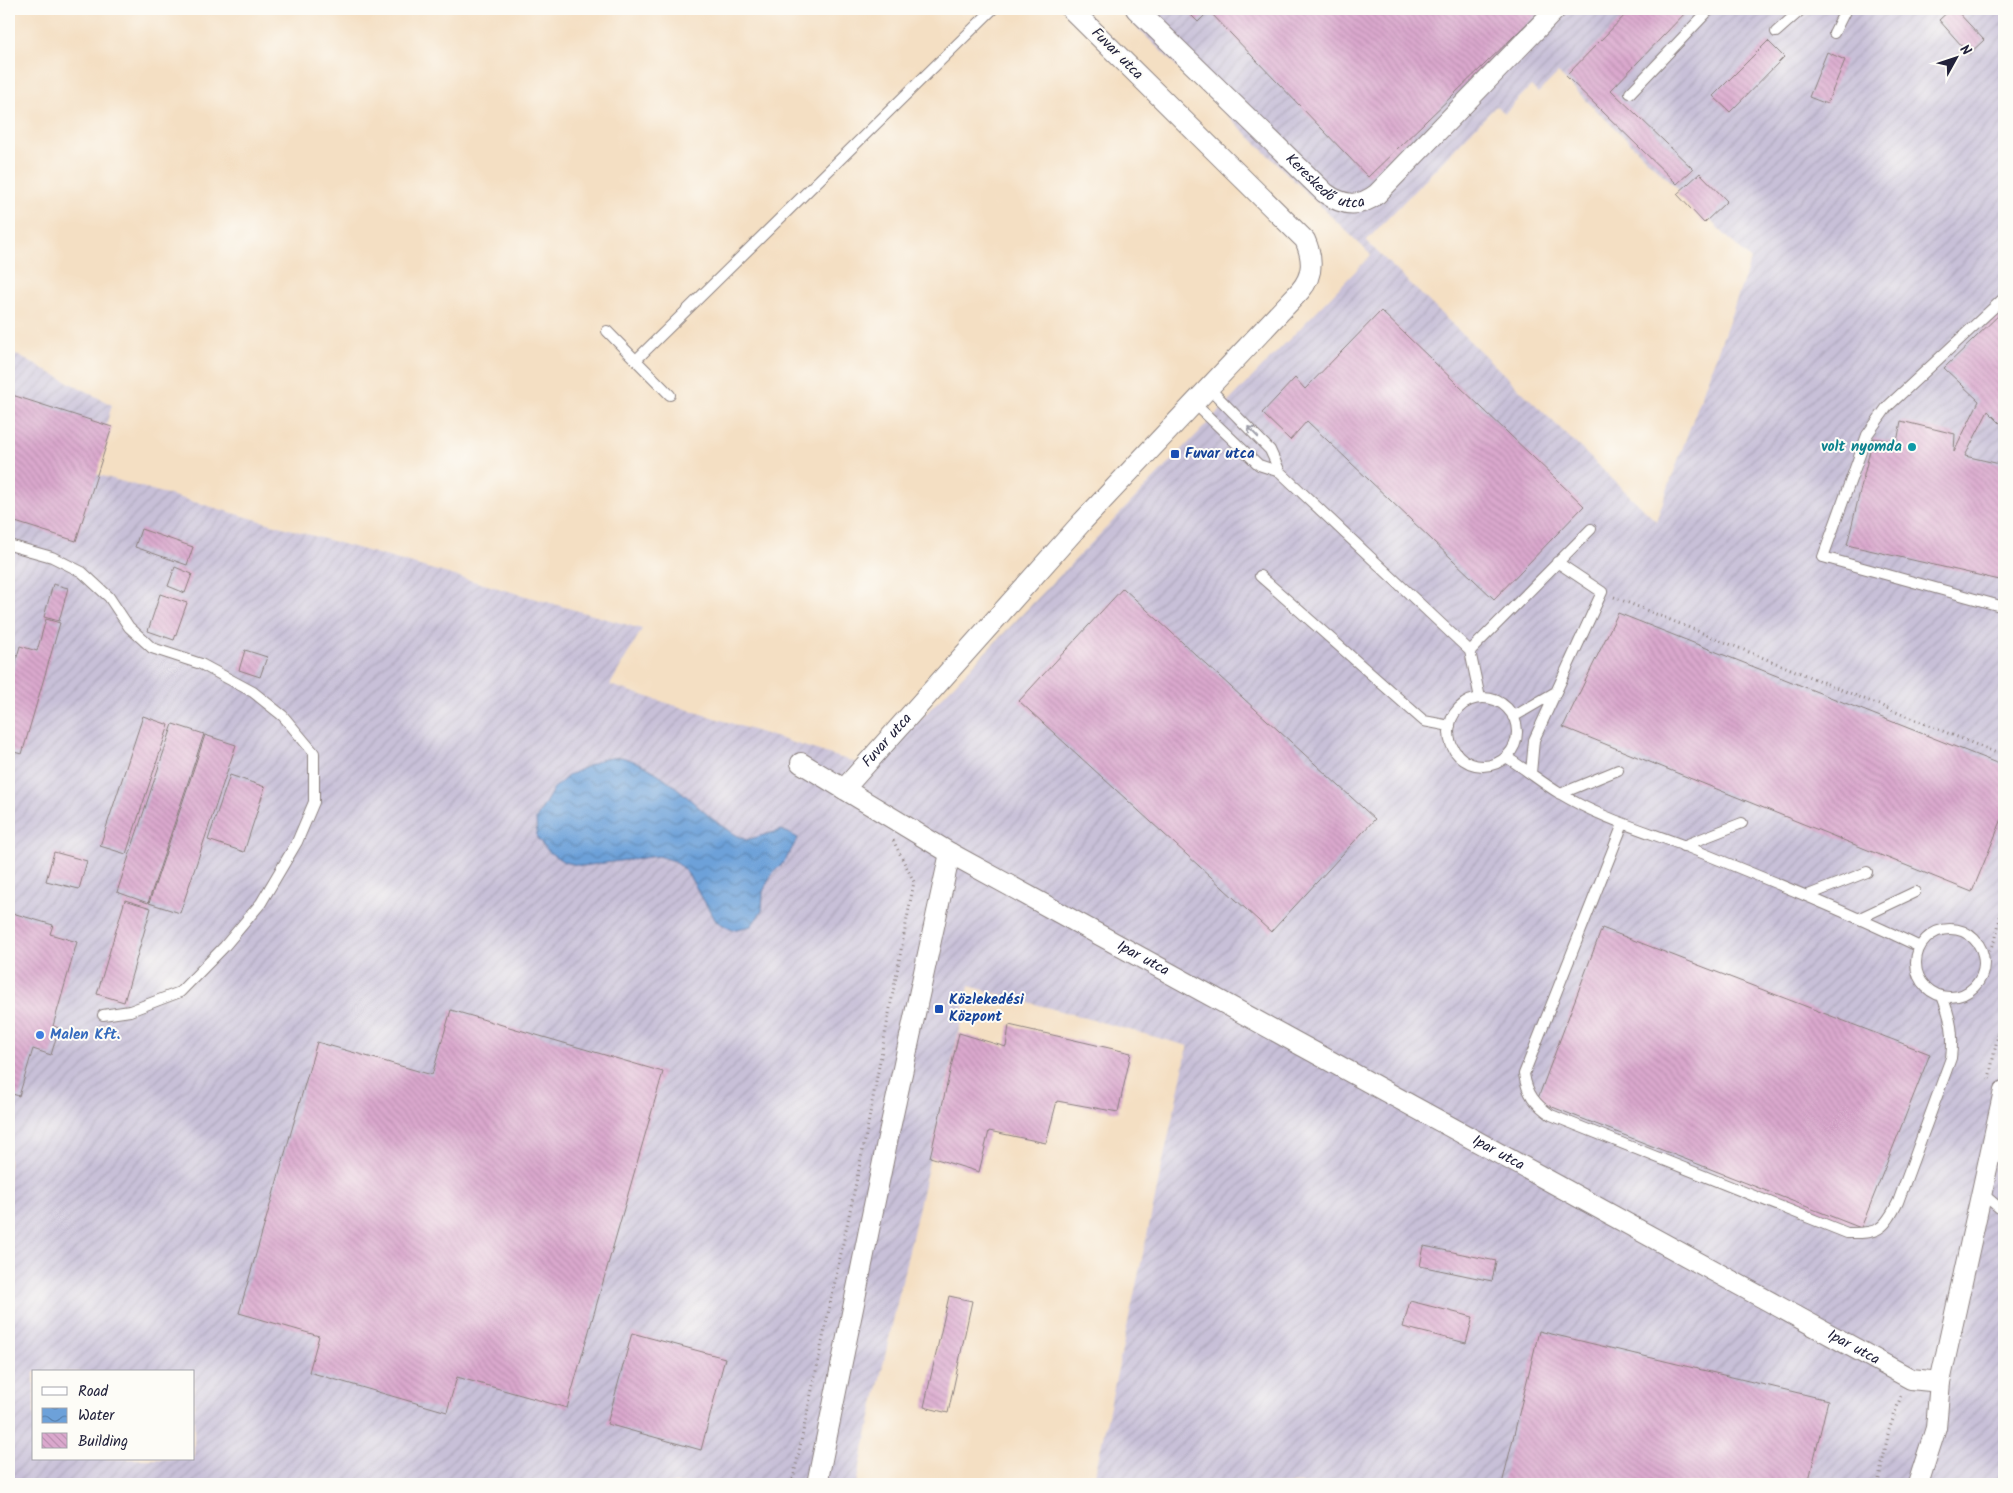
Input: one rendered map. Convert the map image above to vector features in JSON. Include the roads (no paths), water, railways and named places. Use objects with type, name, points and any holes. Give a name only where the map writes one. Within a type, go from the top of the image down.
[{"type":"street","name":"Fuvar utca","points":[[844,789],[1083,521],[1307,283],[1311,267],[1310,250],[1305,240],[1071,9]]},
{"type":"street","name":"Kereskedő utca","points":[[1136,9],[1325,193],[1336,200],[1350,204],[1359,204],[1377,194],[1556,9]]},
{"type":"street","name":"Ipar utca","points":[[801,763],[950,853],[1911,1380],[1940,1382]]},
{"type":"street","points":[[817,1484],[887,1142],[950,853]]},
{"type":"street","points":[[1918,1484],[1936,1428],[1940,1382],[1982,1194],[1996,1086]]},
{"type":"lane","points":[[636,360],[993,9]]},
{"type":"lane","points":[[1630,93],[1710,9]]},
{"type":"lane","points":[[1776,32],[1802,9]]},
{"type":"lane","points":[[1834,33],[1846,9]]},
{"type":"lane","points":[[2004,298],[1887,407],[1867,435],[1823,557],[2004,607]]},
{"type":"lane","points":[[607,331],[670,395]]},
{"type":"lane","points":[[1208,387],[1270,450],[1280,472],[1470,651],[1480,698]]},
{"type":"lane","points":[[1194,403],[1258,465],[1280,472]]},
{"type":"lane","points":[[1470,651],[1591,529]]},
{"type":"lane","points":[[9,545],[52,557],[82,572],[109,597],[130,627],[152,648],[201,664],[253,692],[283,716],[314,753],[314,802],[297,842],[261,903],[224,947],[180,992],[130,1011],[103,1015]]},
{"type":"lane","points":[[1531,773],[1534,740],[1602,592],[1557,562]]},
{"type":"lane","points":[[1260,576],[1424,721],[1450,726]]},
{"type":"lane","points":[[1513,716],[1554,693]]},
{"type":"lane","points":[[1480,698],[1492,699],[1502,704],[1513,716],[1516,738],[1506,757],[1491,764],[1480,766],[1460,757],[1453,748],[1450,738],[1450,726],[1453,716],[1460,707],[1469,701],[1480,698]]},
{"type":"lane","points":[[1506,757],[1560,794],[1623,824],[1683,846],[1860,918],[1920,947]]},
{"type":"lane","points":[[1560,794],[1618,770]]},
{"type":"lane","points":[[1683,846],[1742,823]]},
{"type":"lane","points":[[1623,824],[1524,1074],[1526,1088],[1532,1100],[1551,1115],[1847,1233],[1867,1234],[1878,1230],[1890,1219],[1951,1058],[1954,1041],[1951,1019],[1942,996]]},
{"type":"lane","points":[[1806,896],[1867,872]]},
{"type":"lane","points":[[1860,918],[1915,892]]},
{"type":"lane","points":[[1947,929],[1958,930],[1968,935],[1977,943],[1982,953],[1983,964],[1979,980],[1968,991],[1952,997],[1942,996],[1927,988],[1918,974],[1916,963],[1920,947],[1927,938],[1936,932],[1947,929]]},
{"type":"lane","points":[[1982,1194],[2004,1212]]},
{"type":"water","points":[[621,757],[657,773],[714,820],[746,840],[782,830],[798,838],[785,861],[771,875],[763,892],[762,911],[751,926],[732,930],[716,921],[688,874],[675,861],[657,856],[582,866],[564,862],[549,852],[537,838],[536,819],[554,788],[569,775],[602,759]]},
{"type":"place","name":"volt nyomda","points":[[1912,447]]},
{"type":"place","name":"Fuvar utca","points":[[1175,454]]},
{"type":"place","name":"Közlekedési Központ","points":[[939,1009]]},
{"type":"place","name":"Malen Kft.","points":[[40,1035]]}]
